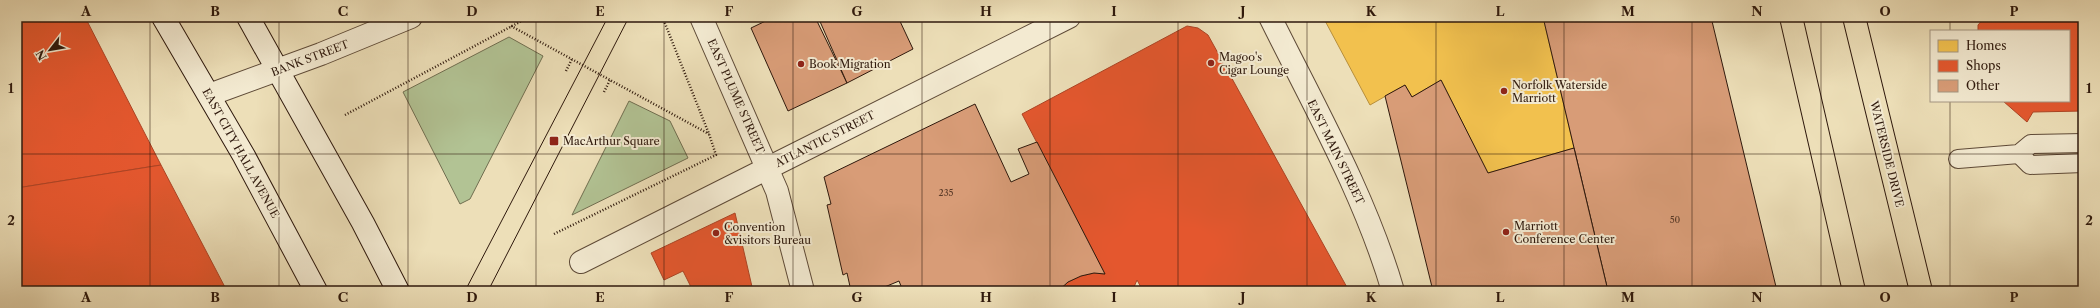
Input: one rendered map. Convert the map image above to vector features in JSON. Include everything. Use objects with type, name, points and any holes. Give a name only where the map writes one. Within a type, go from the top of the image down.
[{"type":"main road","points":[[1791,17],[1857,288]]},
{"type":"main road","name":"WATERSIDE DRIVE","points":[[1854,17],[1921,291]]},
{"type":"street","name":"EAST CITY HALL AVENUE","points":[[163,17],[244,156],[316,291]]},
{"type":"street","points":[[248,17],[363,223],[398,291]]},
{"type":"street","name":"BANK STREET","points":[[209,95],[278,71],[411,17]]},
{"type":"street","name":"EAST PLUME STREET","points":[[700,17],[777,191],[802,291]]},
{"type":"street","name":"ATLANTIC STREET","points":[[581,262],[1069,17]]},
{"type":"street","name":"EAST MAIN STREET","points":[[1270,17],[1364,208],[1385,265],[1392,291]]},
{"type":"lane","points":[[1958,159],[2019,154],[2031,144],[2083,143]]},
{"type":"lane","points":[[2019,154],[2030,166],[2083,163]]},
{"type":"path","points":[[345,115],[529,17]]},
{"type":"path","points":[[554,234],[716,155],[664,21]]},
{"type":"path","points":[[511,26],[709,134]]},
{"type":"path","points":[[566,71],[572,59]]},
{"type":"path","points":[[604,92],[610,80]]},
{"type":"green space","points":[[509,37],[543,56],[470,199],[460,204],[403,92]]},
{"type":"green space","points":[[629,101],[670,121],[688,158],[572,215]]},
{"type":"building: Homes","name":"Norfolk Waterside Marriott","points":[[1323,17],[1543,17],[1574,148],[1488,173],[1441,80],[1412,97],[1405,85],[1370,105]]},
{"type":"building: Shops","points":[[17,17],[85,17],[161,165],[17,188]]},
{"type":"building: Shops","points":[[1985,17],[2083,17],[2083,111],[2033,112],[2027,122],[2004,102],[2070,102],[2070,30],[1978,30],[1978,25]]},
{"type":"building: Shops","points":[[1187,26],[1198,28],[1208,35],[1349,291],[1143,291],[1137,280],[1134,287],[1138,291],[1058,291],[1068,282],[1081,276],[1094,273],[1105,274],[1022,114]]},
{"type":"building: Shops","points":[[161,165],[227,291],[17,291],[17,188]]},
{"type":"building: Shops","name":"Convention &visitors Bureau","points":[[735,213],[753,291],[693,291],[683,271],[664,280],[651,253]]},
{"type":"building: Other","points":[[774,17],[815,17],[847,83],[788,111],[751,28]]},
{"type":"building: Other","points":[[818,17],[898,17],[913,49],[847,83]]},
{"type":"building: Other","points":[[1543,17],[1711,17],[1777,291],[1608,291]]},
{"type":"building: Other","name":"Marriott Conference Center","points":[[1441,80],[1488,173],[1574,148],[1608,291],[1433,291],[1385,96],[1405,85],[1412,97]]},
{"type":"building: Other","points":[[975,104],[1011,182],[1029,174],[1018,149],[1037,142],[1105,274],[1094,273],[1081,276],[1068,282],[1058,291],[903,291],[899,281],[875,291],[851,291],[847,273],[843,275],[827,205],[831,204],[824,177]]},
{"type":"tram line","points":[[465,291],[608,17]]},
{"type":"tram line","points":[[488,291],[629,17]]},
{"type":"place","name":"Magoo's Cigar Lounge","points":[[1211,63]]},
{"type":"place","name":"Book Migration","points":[[801,64]]},
{"type":"place","name":"Norfolk Waterside Marriott","points":[[1504,91]]},
{"type":"place","name":"MacArthur Square","points":[[554,141]]},
{"type":"place","name":"Marriott Conference Center","points":[[1506,232]]},
{"type":"place","name":"Convention &visitors Bureau","points":[[716,233]]}]
